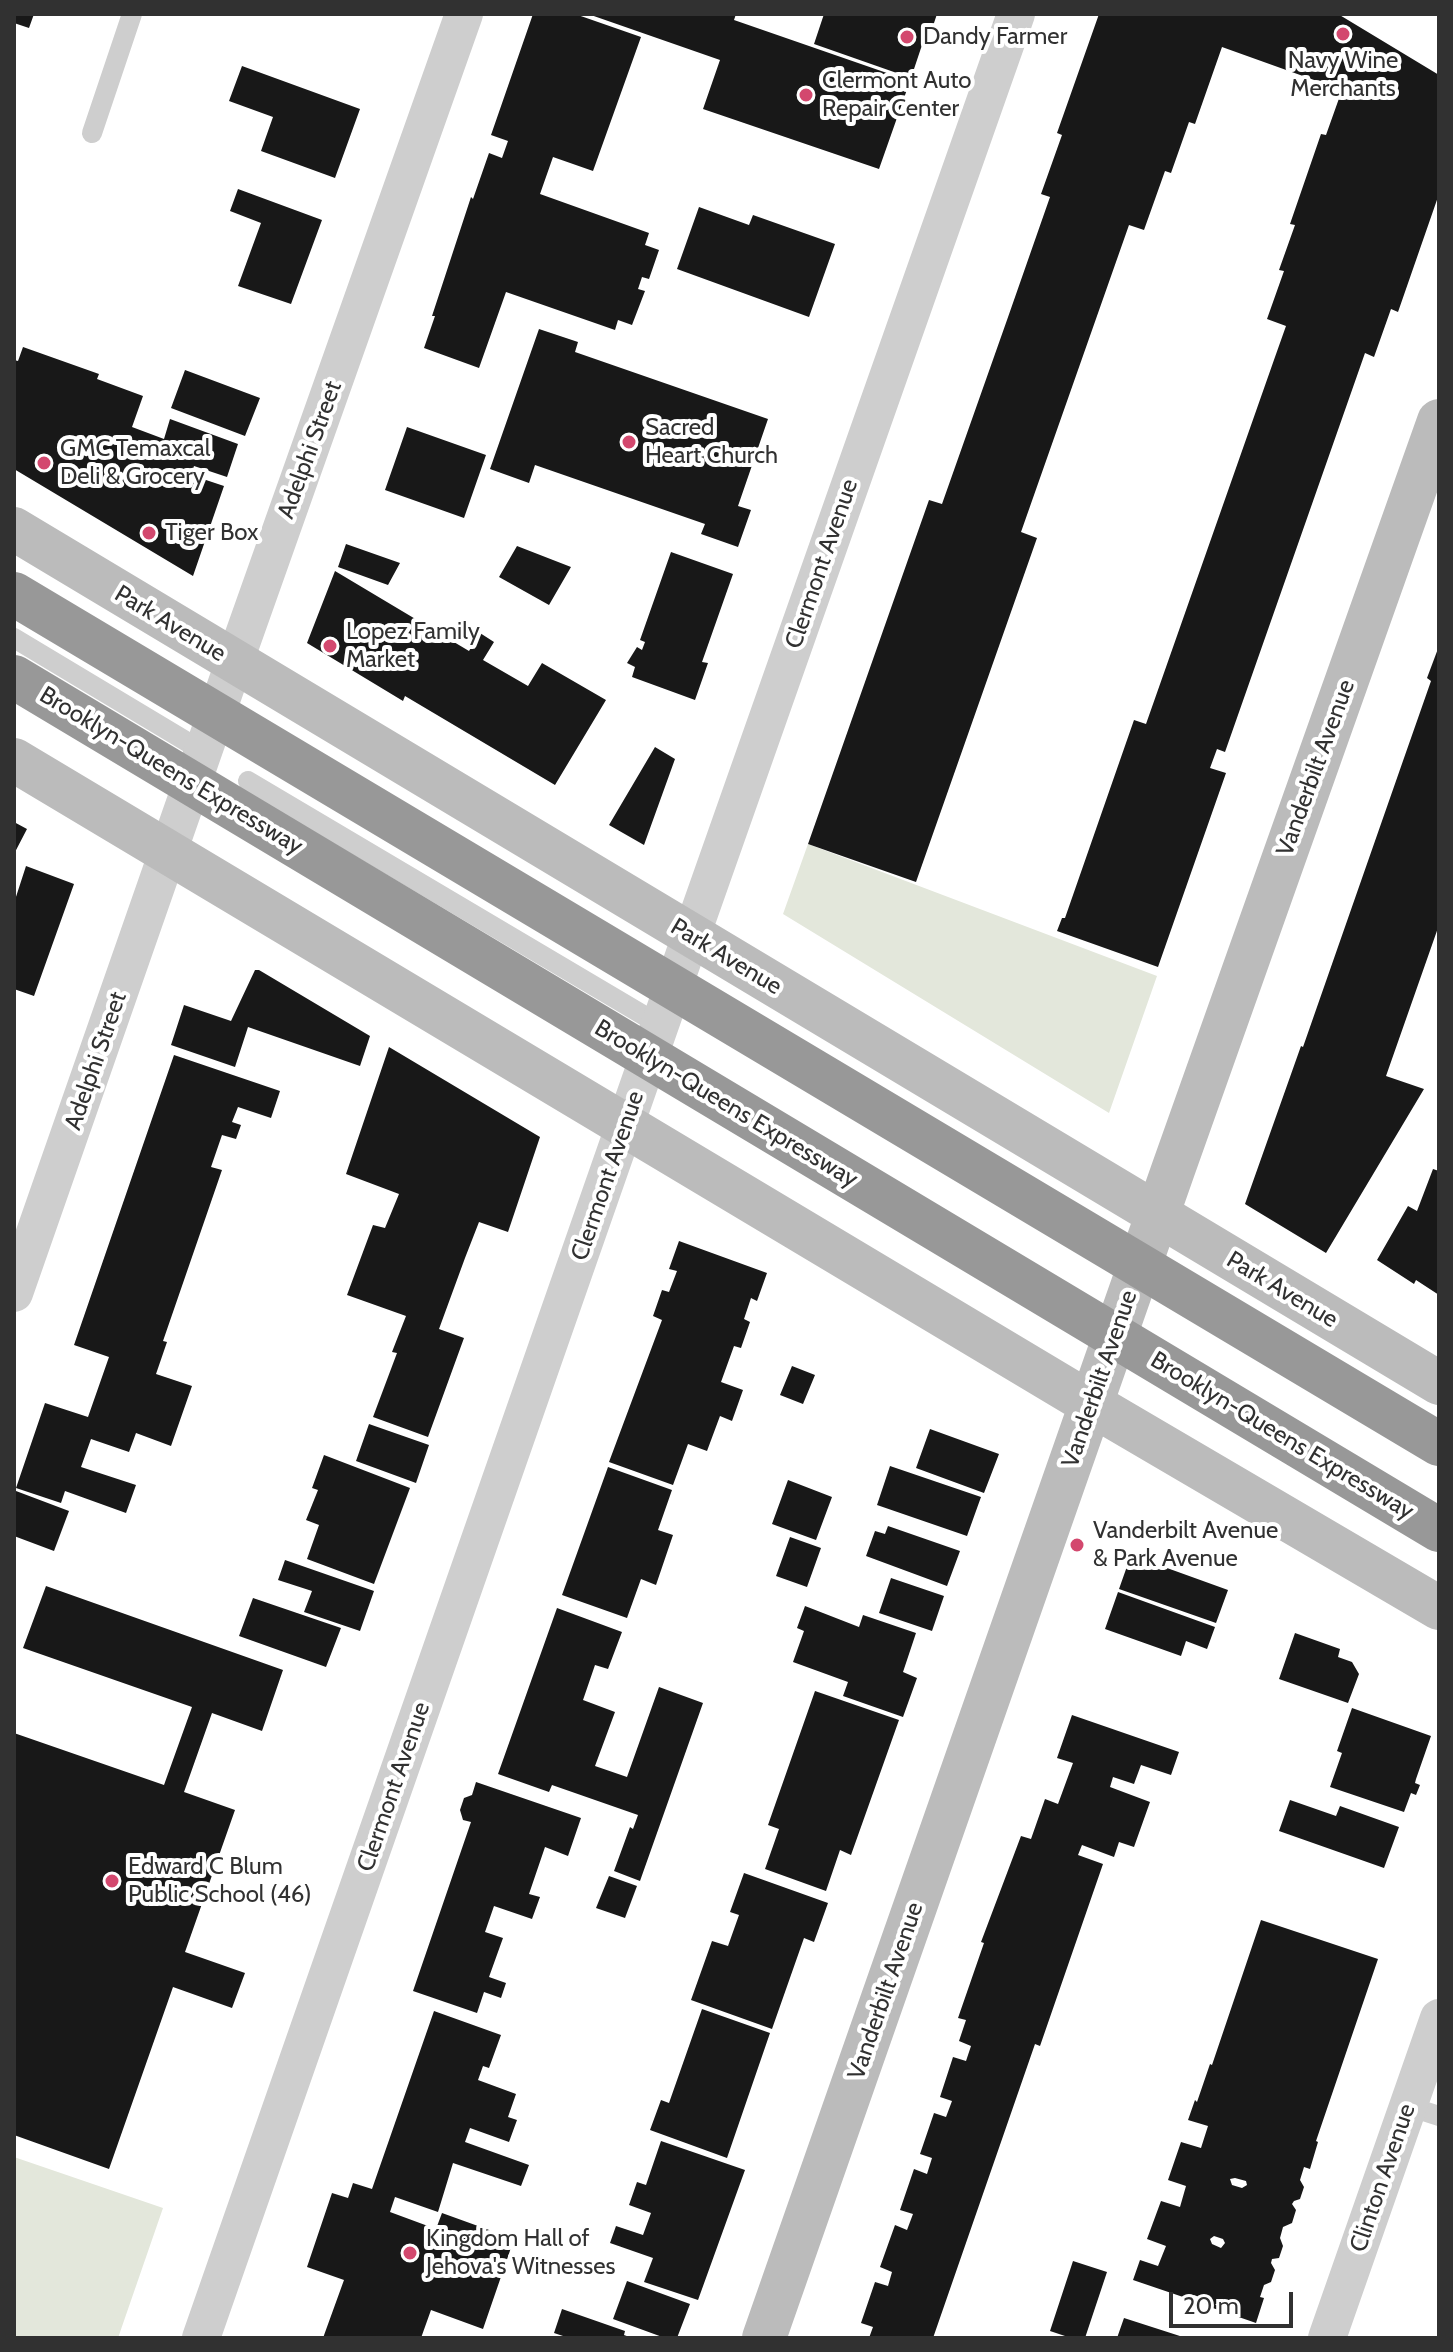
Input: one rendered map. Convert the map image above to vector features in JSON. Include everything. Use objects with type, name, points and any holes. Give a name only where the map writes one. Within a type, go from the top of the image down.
[{"type":"highway","points":[[14,594],[1439,1444]]},
{"type":"highway","name":"Brooklyn-Queens Expressway","points":[[14,677],[1439,1530]]},
{"type":"main road","name":"Vanderbilt Avenue","points":[[764,2338],[1439,421]]},
{"type":"main road","name":"Park Avenue","points":[[14,529],[1439,1383]]},
{"type":"main road","points":[[14,760],[1091,1404],[1439,1608]]},
{"type":"street","name":"Adelphi Street","points":[[14,1293],[464,14]]},
{"type":"street","name":"Clermont Avenue","points":[[201,2338],[1016,14]]},
{"type":"street","name":"Clinton Avenue","points":[[1327,2338],[1424,2111],[1439,2018]]},
{"type":"lane","points":[[92,133],[132,14]]},
{"type":"lane","points":[[14,638],[204,752]]},
{"type":"lane","points":[[248,781],[660,1025]]},
{"type":"shaded area","points":[[808,844],[1157,976],[1109,1113],[783,914]]},
{"type":"shaded area","points":[[14,2157],[163,2208],[118,2338],[14,2338]]},
{"type":"building","points":[[14,14],[34,14],[29,28],[14,23]]},
{"type":"building","points":[[533,14],[575,14],[641,37],[593,171],[553,157],[540,194],[649,233],[645,245],[659,250],[649,279],[642,277],[638,289],[645,291],[632,325],[618,320],[615,330],[506,292],[479,368],[424,348],[471,197],[473,199],[489,153],[502,158],[508,141],[491,135]]},
{"type":"building","name":"Clermont Auto Repair Center","points":[[588,14],[736,14],[734,20],[910,81],[879,169],[703,109],[720,60]]},
{"type":"building","points":[[824,14],[937,14],[930,35],[926,33],[911,78],[814,44]]},
{"type":"building","points":[[1099,14],[1338,14],[1439,75],[1439,194],[1398,312],[1391,309],[1374,357],[1365,353],[1225,752],[1217,749],[1210,768],[1226,773],[1158,967],[1057,931],[1062,918],[1065,918],[1134,720],[1146,724],[1286,326],[1267,319],[1284,271],[1279,270],[1295,225],[1290,224],[1321,134],[1326,135],[1342,90],[1222,47],[1195,124],[1189,122],[1171,173],[1165,171],[1144,230],[1129,225],[1021,532],[1037,538],[916,882],[808,844],[929,500],[942,504],[1007,320],[1050,197],[1041,194],[1062,135],[1057,133]]},
{"type":"building","points":[[242,66],[360,109],[335,178],[261,151],[273,117],[229,101]]},
{"type":"building","points":[[238,189],[322,220],[291,304],[238,286],[261,223],[230,211]]},
{"type":"building","points":[[699,207],[749,225],[753,215],[835,244],[809,317],[677,269]]},
{"type":"building","name":"Sacred Heart Church","points":[[539,329],[578,342],[575,352],[768,419],[738,506],[751,510],[738,547],[701,534],[705,524],[535,465],[529,483],[490,469]]},
{"type":"building","points":[[23,347],[99,374],[97,379],[143,396],[132,427],[164,439],[170,419],[238,444],[227,477],[194,466],[191,475],[224,486],[193,576],[14,469],[14,360],[18,361]]},
{"type":"building","points":[[185,370],[260,398],[245,436],[171,408]]},
{"type":"building","points":[[407,427],[486,455],[464,518],[385,490]]},
{"type":"building","points":[[346,544],[400,563],[388,585],[338,567]]},
{"type":"building","points":[[517,546],[571,567],[549,605],[499,577]]},
{"type":"building","points":[[671,552],[733,574],[702,662],[708,663],[695,700],[632,677],[635,667],[627,663],[637,647],[642,650],[645,642],[640,640]]},
{"type":"building","points":[[335,571],[469,651],[480,633],[494,642],[483,660],[528,686],[542,663],[606,700],[555,785],[405,696],[403,701],[307,643]]},
{"type":"building","points":[[1439,646],[1439,925],[1386,1076],[1424,1089],[1326,1253],[1245,1204],[1431,681],[1427,678]]},
{"type":"building","points":[[655,747],[675,759],[644,845],[609,825]]},
{"type":"building","points":[[14,822],[27,829],[14,854]]},
{"type":"building","points":[[26,866],[74,884],[34,996],[14,989],[14,903]]},
{"type":"building","points":[[255,970],[370,1036],[360,1066],[248,1027],[235,1067],[171,1045],[184,1005],[231,1021]]},
{"type":"building","points":[[389,1047],[540,1137],[508,1232],[479,1222],[465,1258],[439,1329],[464,1338],[428,1437],[373,1417],[397,1353],[392,1352],[406,1316],[347,1295],[373,1225],[385,1228],[399,1194],[346,1174]]},
{"type":"building","points":[[174,1055],[280,1091],[271,1118],[238,1107],[232,1122],[241,1125],[236,1139],[222,1135],[211,1167],[222,1170],[163,1341],[167,1342],[156,1374],[192,1386],[171,1446],[136,1433],[129,1452],[91,1439],[81,1467],[136,1485],[126,1513],[65,1491],[61,1503],[16,1488],[45,1403],[88,1417],[109,1357],[74,1345]]},
{"type":"building","points":[[1433,1169],[1439,1171],[1439,1295],[1416,1280],[1414,1284],[1377,1260],[1408,1206],[1417,1211]]},
{"type":"building","points":[[679,1241],[767,1273],[757,1301],[751,1298],[744,1319],[750,1322],[741,1348],[734,1346],[721,1382],[743,1390],[732,1421],[720,1416],[707,1451],[688,1444],[673,1485],[609,1462],[662,1320],[653,1316],[662,1290],[669,1292],[677,1271],[669,1269]]},
{"type":"building","points":[[792,1366],[815,1375],[803,1404],[780,1395]]},
{"type":"building","points":[[369,1424],[429,1445],[416,1483],[356,1461]]},
{"type":"building","points":[[930,1429],[999,1454],[984,1493],[916,1468]]},
{"type":"building","points":[[324,1455],[410,1488],[374,1584],[307,1559],[319,1525],[306,1520],[318,1490],[312,1488]]},
{"type":"building","points":[[890,1466],[981,1497],[967,1536],[877,1505]]},
{"type":"building","points":[[608,1467],[672,1490],[658,1530],[673,1535],[656,1585],[641,1579],[627,1618],[562,1595]]},
{"type":"building","points":[[788,1480],[832,1497],[816,1540],[772,1524]]},
{"type":"building","points":[[16,1491],[69,1511],[54,1551],[14,1536]]},
{"type":"building","points":[[888,1526],[960,1551],[947,1586],[866,1556],[875,1531],[885,1534]]},
{"type":"building","points":[[790,1537],[821,1548],[807,1587],[776,1576]]},
{"type":"building","points":[[1131,1555],[1228,1590],[1216,1623],[1119,1589]]},
{"type":"building","points":[[285,1560],[374,1591],[360,1631],[304,1612],[312,1591],[278,1580]]},
{"type":"building","points":[[891,1578],[944,1596],[932,1631],[879,1613]]},
{"type":"building","name":"Edward C Blum Public School (46)","points":[[46,1586],[283,1670],[262,1731],[212,1713],[184,1792],[235,1810],[185,1952],[245,1973],[232,2008],[173,1987],[109,2169],[14,2135],[14,1733],[164,1785],[192,1707],[23,1648]]},
{"type":"building","points":[[1118,1592],[1215,1627],[1207,1649],[1186,1641],[1181,1656],[1105,1629]]},
{"type":"building","points":[[253,1598],[341,1628],[326,1667],[239,1636]]},
{"type":"building","points":[[805,1606],[859,1627],[863,1615],[916,1633],[903,1672],[917,1678],[903,1717],[843,1696],[848,1682],[793,1662],[804,1631],[797,1628]]},
{"type":"building","points":[[557,1608],[622,1632],[608,1669],[595,1665],[583,1700],[615,1712],[595,1766],[627,1777],[659,1687],[703,1703],[640,1881],[614,1871],[630,1827],[633,1829],[638,1815],[552,1785],[549,1792],[498,1774]]},
{"type":"building","points":[[1295,1633],[1340,1649],[1338,1657],[1352,1662],[1359,1674],[1348,1703],[1279,1679]]},
{"type":"building","points":[[815,1691],[899,1720],[851,1855],[840,1850],[826,1891],[765,1869],[779,1829],[768,1825]]},
{"type":"building","points":[[1352,1708],[1431,1736],[1415,1783],[1420,1785],[1416,1795],[1411,1793],[1404,1812],[1330,1787],[1342,1753],[1337,1751]]},
{"type":"building","points":[[1072,1715],[1179,1752],[1171,1775],[1141,1765],[1134,1784],[1113,1777],[1110,1787],[1150,1802],[1134,1847],[1119,1842],[1114,1857],[1082,1845],[1078,1855],[1103,1864],[1040,2046],[1035,2044],[933,2338],[869,2338],[873,2327],[861,2323],[875,2282],[888,2286],[892,2272],[880,2267],[895,2225],[907,2230],[913,2214],[900,2210],[914,2169],[927,2174],[932,2158],[920,2154],[934,2113],[946,2117],[952,2101],[940,2097],[953,2057],[966,2061],[971,2046],[959,2041],[966,2020],[958,2018],[984,1943],[981,1942],[1021,1836],[1031,1839],[1045,1799],[1058,1804],[1073,1763],[1057,1758]]},
{"type":"building","points":[[476,1782],[581,1818],[568,1856],[545,1847],[529,1894],[540,1897],[532,1919],[494,1906],[485,1932],[503,1938],[489,1977],[506,1983],[501,1998],[484,1992],[477,2013],[413,1991],[471,1822],[463,1820],[460,1810],[464,1798],[472,1795]]},
{"type":"building","points":[[1290,1800],[1336,1816],[1340,1806],[1399,1827],[1384,1868],[1279,1831]]},
{"type":"building","points":[[744,1873],[828,1903],[814,1942],[804,1938],[772,2029],[691,2000],[712,1941],[728,1946],[739,1915],[730,1912]]},
{"type":"building","points":[[609,1876],[637,1886],[625,1918],[596,1908]]},
{"type":"building","points":[[1261,1920],[1378,1959],[1316,2141],[1310,2169],[1304,2167],[1300,2180],[1304,2187],[1300,2199],[1292,2204],[1296,2210],[1292,2223],[1283,2227],[1280,2238],[1283,2246],[1279,2258],[1272,2259],[1275,2270],[1271,2282],[1264,2285],[1260,2297],[1264,2298],[1256,2323],[1207,2306],[1204,2299],[1194,2295],[1186,2298],[1133,2280],[1140,2260],[1158,2266],[1166,2246],[1147,2239],[1161,2201],[1180,2207],[1186,2186],[1168,2180],[1181,2142],[1201,2148],[1208,2126],[1188,2120],[1212,2065]],"holes":[[[1230,2179],[1246,2181],[1247,2185],[1242,2188],[1232,2185]],[[1214,2236],[1223,2239],[1225,2243],[1221,2248],[1212,2244],[1210,2239]]]},
{"type":"building","points":[[702,2009],[770,2033],[727,2158],[650,2130],[661,2100],[669,2103]]},
{"type":"building","points":[[434,2011],[501,2035],[489,2068],[483,2066],[478,2080],[516,2094],[508,2117],[517,2120],[509,2142],[470,2128],[465,2142],[529,2165],[521,2186],[453,2163],[438,2212],[395,2197],[390,2212],[436,2229],[442,2213],[514,2239],[483,2329],[431,2310],[421,2338],[323,2338],[344,2280],[307,2267],[332,2193],[348,2198],[353,2183],[372,2189]]},
{"type":"building","points":[[661,2141],[745,2170],[698,2300],[644,2282],[653,2258],[610,2243],[616,2226],[643,2235],[651,2213],[629,2205],[637,2182],[646,2185]]},
{"type":"building","points":[[1073,2261],[1107,2272],[1085,2338],[1071,2338],[1050,2331]]},
{"type":"building","points":[[627,2281],[690,2304],[677,2338],[665,2338],[613,2319]]},
{"type":"building","points":[[562,2309],[625,2331],[624,2335],[632,2338],[569,2338],[554,2333]]},
{"type":"building","points":[[1124,2318],[1183,2337],[1183,2338],[1117,2338]]},
{"type":"place","name":"Navy Wine Merchants","points":[[1343,34]]},
{"type":"place","name":"Dandy Farmer","points":[[907,37]]},
{"type":"place","name":"Clermont Auto Repair Center","points":[[806,95]]},
{"type":"place","name":"Sacred Heart Church","points":[[629,442]]},
{"type":"place","name":"GMC Temaxcal Deli & Grocery","points":[[44,463]]},
{"type":"place","name":"Tiger Box","points":[[149,533]]},
{"type":"place","name":"Lopez Family Market","points":[[330,646]]},
{"type":"place","name":"Vanderbilt Avenue & Park Avenue","points":[[1077,1545]]},
{"type":"place","name":"Edward C Blum Public School (46)","points":[[112,1881]]},
{"type":"place","name":"Kingdom Hall of Jehova's Witnesses","points":[[410,2253]]}]
